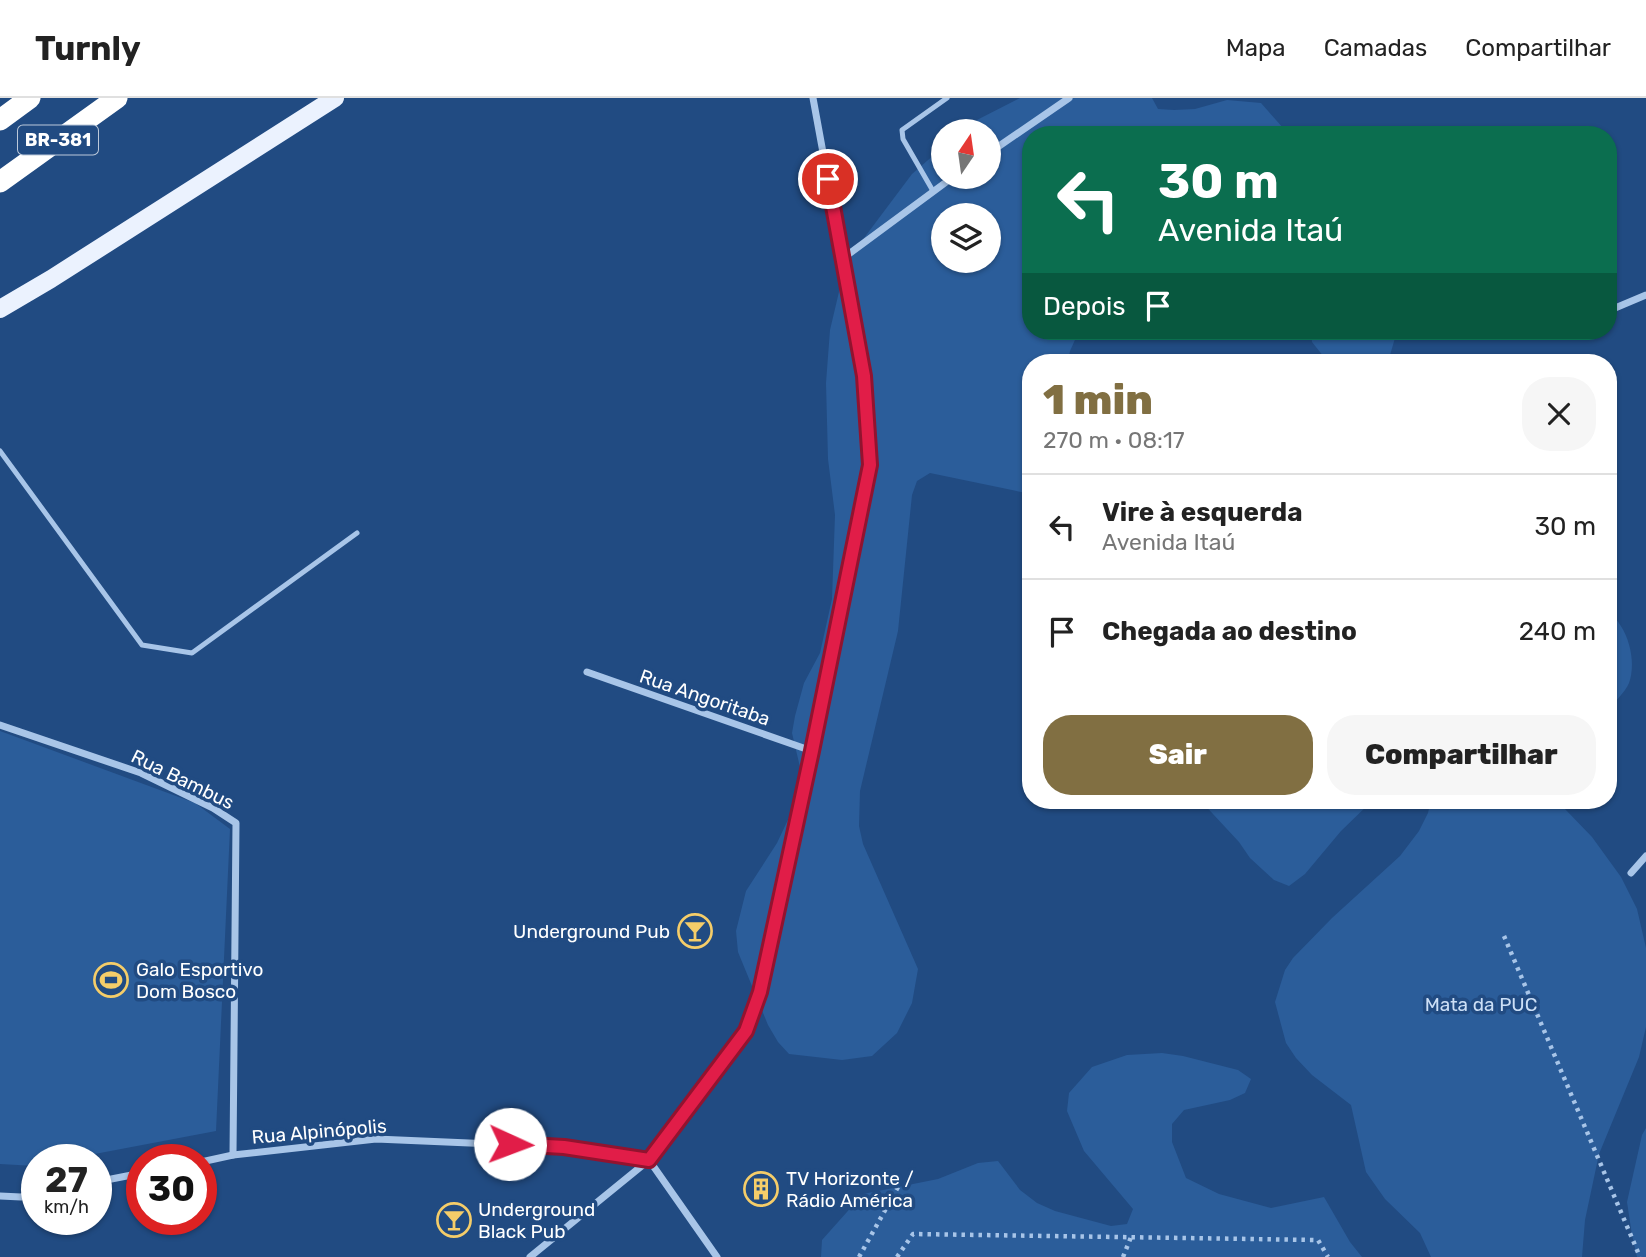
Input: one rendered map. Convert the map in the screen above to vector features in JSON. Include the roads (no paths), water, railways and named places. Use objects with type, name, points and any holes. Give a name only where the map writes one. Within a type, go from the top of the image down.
[{"type":"highway","name":"BR-381","points":[[0,120],[30,98]]},
{"type":"highway","name":"BR-381","points":[[0,183],[117,98]]},
{"type":"main road","points":[[0,309],[335,98]]},
{"type":"street","points":[[530,1257],[649,1160],[746,1031],[760,992],[870,465],[864,376],[813,98]]},
{"type":"street","points":[[1028,126],[1069,98]]},
{"type":"street","points":[[1001,145],[1022,130]]},
{"type":"street","points":[[842,259],[936,189]]},
{"type":"street","points":[[1617,308],[1646,295]]},
{"type":"street","name":"Rua Angoritaba","points":[[587,672],[812,751]]},
{"type":"street","name":"Rua Bambus","points":[[0,725],[141,773],[236,823],[233,1155]]},
{"type":"street","points":[[1631,873],[1646,856]]},
{"type":"street","name":"Rua Alpinópolis","points":[[217,1158],[376,1139],[564,1147],[649,1160]]},
{"type":"street","points":[[649,1160],[717,1257]]},
{"type":"street","points":[[0,1196],[21,1197]]},
{"type":"lane","points":[[933,191],[903,139],[902,130],[947,98]]},
{"type":"lane","points":[[0,451],[142,645],[192,653],[357,533]]},
{"type":"place","name":"Underground Pub","points":[[695,931]]},
{"type":"place","name":"Galo Esportivo Dom Bosco","points":[[111,980]]},
{"type":"place","name":"TV Horizonte / Rádio América","points":[[761,1189]]},
{"type":"place","name":"Underground Black Pub","points":[[454,1220]]},
{"type":"park label","name":"Mata da PUC","points":[[1481,1004]]}]
